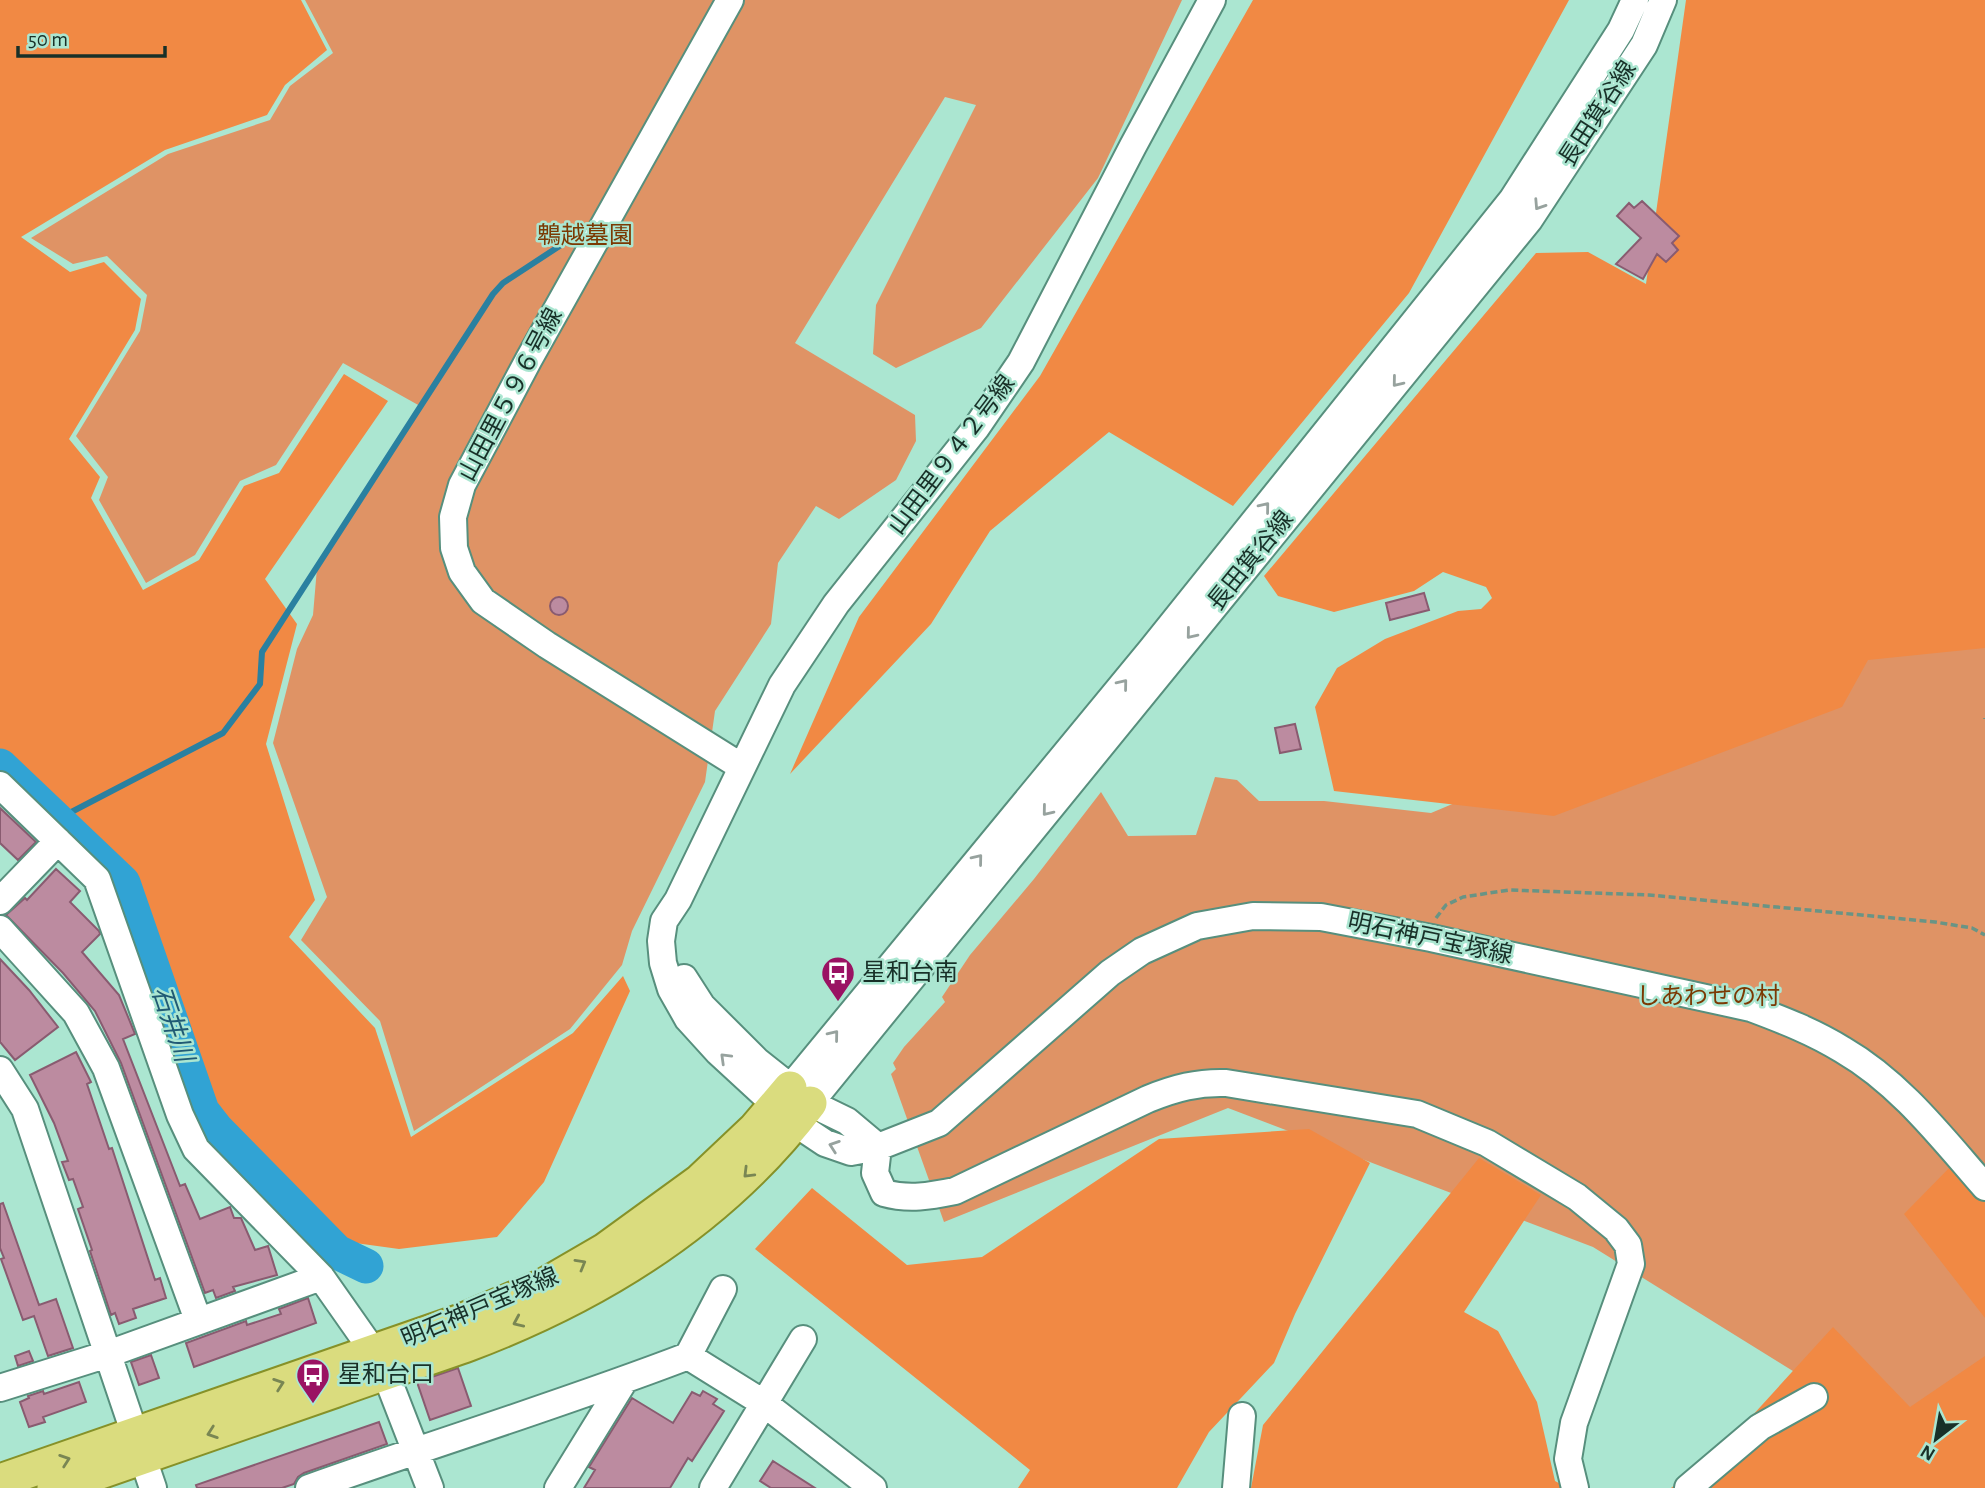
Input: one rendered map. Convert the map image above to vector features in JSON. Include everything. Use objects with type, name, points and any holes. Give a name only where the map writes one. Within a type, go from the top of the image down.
[{"type":"main road","name":"明石神戸宝塚線","points":[[54,1488],[143,1461],[379,1362],[470,1343],[552,1307],[616,1273],[670,1239],[718,1203],[793,1105]]},
{"type":"main road","name":"明石神戸宝塚線","points":[[0,1482],[143,1461]]},
{"type":"street","name":"山田里５９６号線","points":[[730,0],[474,462],[462,485],[453,517],[454,548],[463,572],[483,601],[547,645],[741,767]]},
{"type":"street","name":"山田里９４２号線","points":[[793,1105],[718,1052],[688,1019],[671,989],[663,963],[661,941],[664,921],[678,900],[782,685],[836,604],[1004,391],[1212,0]]},
{"type":"street","name":"長田箕谷線","points":[[793,1105],[1151,650],[1511,200],[1622,30],[1635,0]]},
{"type":"street","name":"長田箕谷線","points":[[793,1105],[1529,220],[1644,45],[1663,0]]},
{"type":"street","points":[[0,785],[97,879],[180,1115],[196,1149],[321,1277],[379,1362],[417,1449],[430,1488]]},
{"type":"street","points":[[0,901],[58,841]]},
{"type":"street","name":"明石神戸宝塚線","points":[[793,1105],[825,1143],[851,1152],[878,1147],[939,1123],[1110,973],[1142,951],[1198,926],[1253,916],[1321,917],[1432,930],[1751,1008],[1801,1027],[1845,1051],[1882,1077],[1928,1122],[1985,1187]]},
{"type":"street","points":[[0,929],[76,1013],[106,1068],[198,1320]]},
{"type":"street","points":[[0,1070],[25,1109],[143,1461]]},
{"type":"street","points":[[878,1147],[875,1173],[884,1192],[901,1197],[923,1197],[955,1191],[1148,1099],[1174,1088],[1203,1082],[1226,1083],[1417,1114],[1487,1143],[1577,1197],[1616,1229],[1628,1245],[1632,1264],[1574,1423],[1569,1459],[1575,1488]]},
{"type":"street","points":[[0,1388],[108,1354],[321,1277]]},
{"type":"street","points":[[309,1488],[417,1449],[624,1381],[688,1356],[723,1289]]},
{"type":"street","points":[[713,1488],[803,1339]]},
{"type":"street","points":[[688,1356],[765,1404],[873,1488]]},
{"type":"street","points":[[558,1488],[624,1381]]},
{"type":"street","points":[[1688,1488],[1760,1427],[1814,1397]]},
{"type":"street","points":[[1236,1488],[1242,1416]]},
{"type":"path","points":[[1432,930],[1446,905],[1463,897],[1509,890],[1649,895],[1935,922],[1972,928],[1985,935]]},
{"type":"green space","name":"鵯越墓園","points":[[305,0],[1182,0],[1098,178],[981,328],[896,368],[873,354],[876,305],[976,105],[945,97],[795,343],[915,415],[916,441],[896,480],[839,519],[816,506],[778,563],[771,624],[715,711],[705,782],[632,931],[622,965],[570,1029],[414,1131],[380,1021],[301,940],[327,897],[273,743],[297,649],[313,615],[317,568],[420,406],[343,363],[276,465],[240,481],[195,555],[146,583],[99,500],[108,477],[76,436],[140,331],[147,295],[107,256],[73,264],[31,238],[168,154],[270,120],[290,86],[333,53]]},
{"type":"green space","name":"しあわせの村","points":[[1985,580],[1985,1488],[1593,1247],[1228,1108],[944,1222],[891,1074],[896,1069],[893,1063],[945,1002],[942,997],[970,955],[1034,879],[1101,792],[1128,836],[1196,835],[1215,777],[1237,780],[1259,801],[1324,801],[1431,813]]},
{"type":"shaded area","points":[[0,0],[301,0],[327,50],[285,85],[267,115],[165,150],[21,237],[70,272],[104,262],[141,299],[135,330],[69,439],[100,477],[91,498],[143,590],[199,560],[244,486],[279,473],[344,374],[388,401],[265,579],[297,624],[266,744],[315,900],[289,937],[375,1028],[411,1137],[573,1033],[623,976],[630,991],[544,1182],[497,1237],[399,1249],[348,1242],[211,1116],[126,879],[0,752]]},
{"type":"shaded area","points":[[1253,0],[1569,0],[1409,293],[1233,506],[1109,432],[990,531],[931,624],[790,774],[859,617],[1040,376]]},
{"type":"shaded area","points":[[1686,0],[1985,0],[1985,648],[1868,660],[1842,707],[1554,816],[1334,791],[1315,707],[1337,668],[1385,639],[1458,611],[1481,609],[1492,598],[1486,587],[1443,572],[1414,591],[1334,612],[1278,596],[1264,576],[1536,253],[1588,252],[1646,284]]},
{"type":"shaded area","points":[[1309,1129],[1370,1163],[1295,1314],[1274,1363],[1209,1432],[1177,1488],[1018,1488],[1030,1470],[755,1249],[812,1188],[907,1265],[982,1257],[1159,1139]]},
{"type":"shaded area","points":[[1479,1158],[1541,1195],[1464,1312],[1498,1331],[1537,1402],[1555,1481],[1568,1488],[1251,1488],[1263,1425]]},
{"type":"shaded area","points":[[1953,1164],[1985,1200],[1985,1318],[1904,1214]]},
{"type":"shaded area","points":[[1833,1327],[1910,1407],[1985,1356],[1985,1488],[1671,1488],[1720,1451]]},
{"type":"building","points":[[1642,201],[1679,236],[1672,243],[1678,250],[1666,262],[1657,254],[1643,279],[1616,264],[1641,238],[1617,216],[1629,203],[1634,208]]},
{"type":"building","points":[[1424,593],[1429,610],[1390,620],[1386,603]]},
{"type":"building","points":[[559,597],[565,600],[568,606],[565,612],[559,615],[553,612],[550,606],[553,600]]},
{"type":"building","points":[[1295,724],[1301,749],[1280,753],[1275,728]]},
{"type":"building","points":[[0,808],[36,842],[18,860],[0,843]]},
{"type":"building","points":[[56,869],[80,891],[70,902],[99,931],[100,934],[82,952],[119,995],[135,1034],[123,1039],[180,1186],[185,1184],[200,1219],[230,1207],[234,1218],[241,1218],[255,1250],[268,1246],[277,1275],[233,1287],[235,1291],[216,1298],[213,1290],[205,1293],[121,1063],[95,1011],[63,973],[6,915],[25,898],[27,900]]},
{"type":"building","points":[[0,959],[58,1027],[15,1060],[0,1042]]},
{"type":"building","points":[[76,1052],[91,1082],[87,1084],[109,1149],[112,1148],[155,1280],[160,1278],[166,1298],[133,1309],[136,1318],[119,1324],[115,1313],[111,1315],[90,1251],[92,1250],[78,1209],[83,1207],[73,1179],[69,1180],[62,1162],[68,1161],[54,1123],[30,1075]]},
{"type":"building","points":[[3,1203],[39,1305],[56,1299],[73,1348],[48,1356],[34,1316],[23,1320],[1,1259],[4,1258],[0,1248],[0,1204]]},
{"type":"building","points":[[308,1298],[316,1323],[194,1367],[186,1343],[246,1321],[247,1325],[281,1314],[279,1309]]},
{"type":"building","points":[[29,1351],[33,1361],[18,1366],[15,1356]]},
{"type":"building","points":[[151,1355],[159,1378],[139,1385],[131,1362]]},
{"type":"building","points":[[458,1368],[471,1406],[430,1420],[417,1382]]},
{"type":"building","points":[[79,1382],[86,1402],[43,1417],[45,1422],[29,1427],[20,1402],[29,1398],[28,1396],[43,1391],[44,1394]]},
{"type":"building","points":[[703,1391],[717,1399],[713,1404],[724,1411],[692,1461],[688,1458],[670,1488],[584,1488],[595,1470],[589,1467],[632,1398],[673,1423],[692,1392],[700,1396]]},
{"type":"building","points":[[379,1422],[387,1444],[304,1473],[294,1484],[282,1488],[197,1488],[196,1485]]},
{"type":"building","points":[[773,1461],[815,1488],[771,1488],[760,1481]]},
{"type":"waterway","points":[[56,820],[223,733],[260,684],[262,652],[493,294],[503,283],[584,230],[588,233]]},
{"type":"waterway","name":"石井川","points":[[0,766],[123,883],[202,1111],[216,1129],[337,1252],[366,1266]]},
{"type":"place","name":"星和台南","points":[[838,1003]]},
{"type":"place","name":"星和台口","points":[[313,1405]]}]
